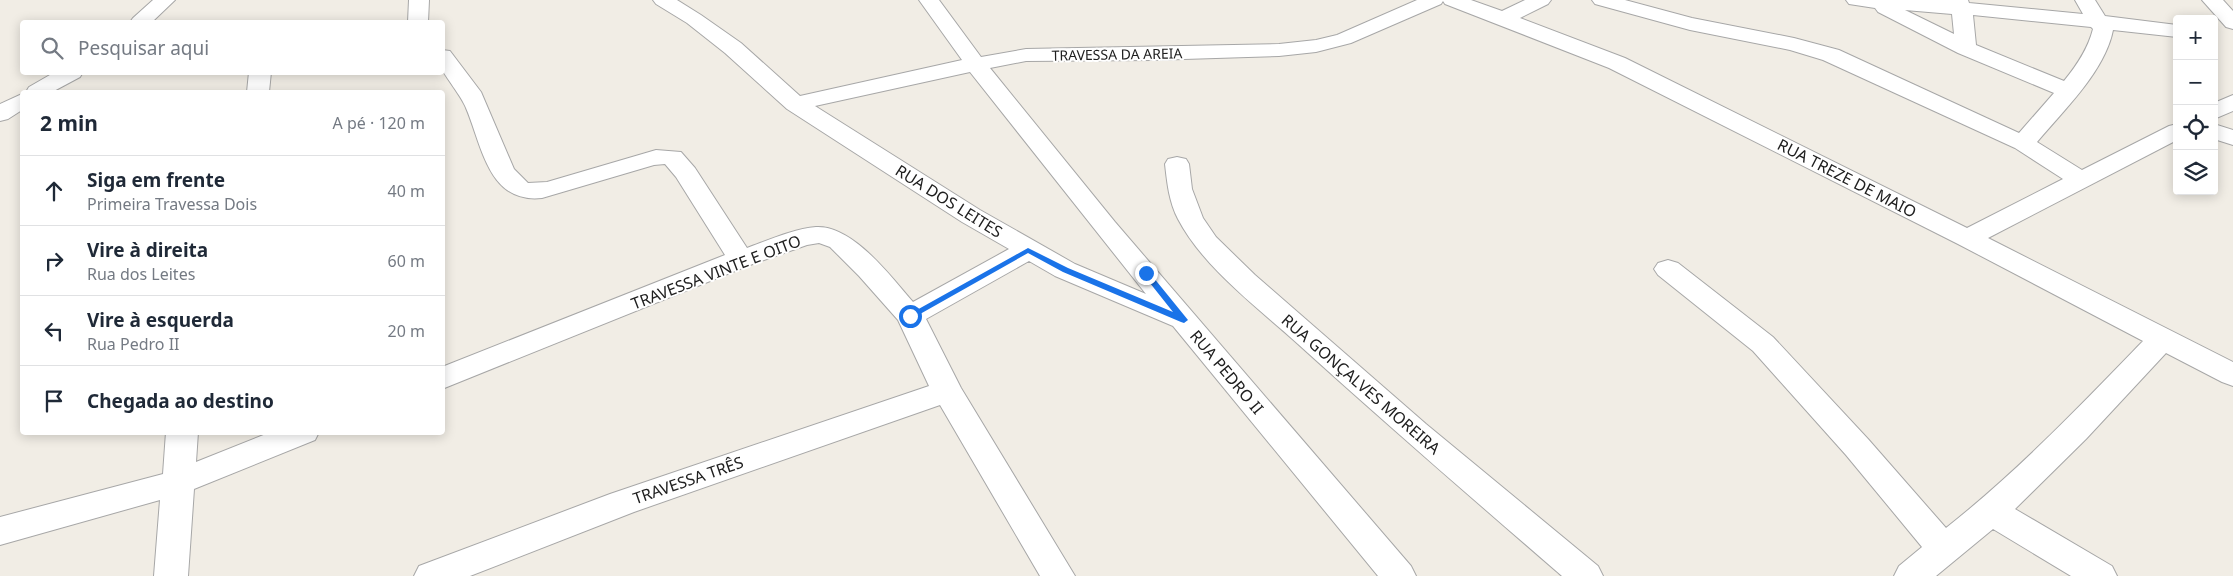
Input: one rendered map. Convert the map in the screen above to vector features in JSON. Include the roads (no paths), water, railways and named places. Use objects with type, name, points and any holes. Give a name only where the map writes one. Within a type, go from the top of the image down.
[{"type":"street","points":[[142,20],[165,0]]},
{"type":"street","points":[[418,20],[419,0]]},
{"type":"street","name":"RUA DOS LEITES","points":[[663,0],[694,19],[733,48],[795,104],[1028,250],[1065,270],[1184,320]]},
{"type":"street","name":"RUA PEDRO II","points":[[929,0],[975,64],[1106,228],[1399,576]]},
{"type":"street","name":"TRAVESSA DA AREIA","points":[[795,104],[975,64],[1026,55],[1162,54],[1279,50],[1316,46],[1344,39],[1434,0]]},
{"type":"street","name":"RUA TREZE DE MAIO","points":[[1452,0],[1504,18],[1617,64],[1966,238],[2233,375]]},
{"type":"street","points":[[1504,18],[1541,0]]},
{"type":"street","points":[[1602,0],[1690,24],[1794,44],[1831,54],[2023,143],[2082,180]]},
{"type":"street","points":[[2023,143],[2069,90],[2100,46],[2103,29],[2085,0]]},
{"type":"street","points":[[2212,0],[2233,23]]},
{"type":"street","points":[[1864,1],[1966,48],[2069,90]]},
{"type":"street","points":[[1864,1],[1960,4],[2173,30]]},
{"type":"street","points":[[1960,4],[1966,48]]},
{"type":"street","points":[[2218,36],[2233,38]]},
{"type":"street","points":[[445,59],[464,81],[478,107],[500,167],[509,180],[520,188],[532,191],[552,188],[643,160],[666,156],[677,161],[686,173],[741,260]]},
{"type":"street","points":[[40,90],[67,75]]},
{"type":"street","points":[[258,90],[260,75]]},
{"type":"street","points":[[0,114],[20,102]]},
{"type":"street","points":[[2218,110],[2233,102]]},
{"type":"street","points":[[2218,132],[2233,138]]},
{"type":"street","points":[[1966,238],[2173,133]]},
{"type":"street","name":"RUA GONÇALVES MOREIRA","points":[[1177,164],[1180,189],[1190,218],[1207,242],[1245,281],[1415,432],[1586,576]]},
{"type":"street","name":"TRAVESSA VINTE E OITO","points":[[445,378],[803,237],[819,235],[828,237],[839,241],[869,270],[910,316],[948,391],[1058,576]]},
{"type":"street","points":[[910,316],[1028,250]]},
{"type":"street","points":[[1668,269],[1763,344],[1857,447],[1944,550]]},
{"type":"street","points":[[1911,576],[1991,511],[2075,431],[2163,338]]},
{"type":"street","name":"TRAVESSA TRÊS","points":[[431,576],[622,503],[948,391]]},
{"type":"street","points":[[171,576],[182,435]]},
{"type":"street","points":[[0,531],[178,482],[296,435]]},
{"type":"street","points":[[1991,511],[2100,576]]}]
